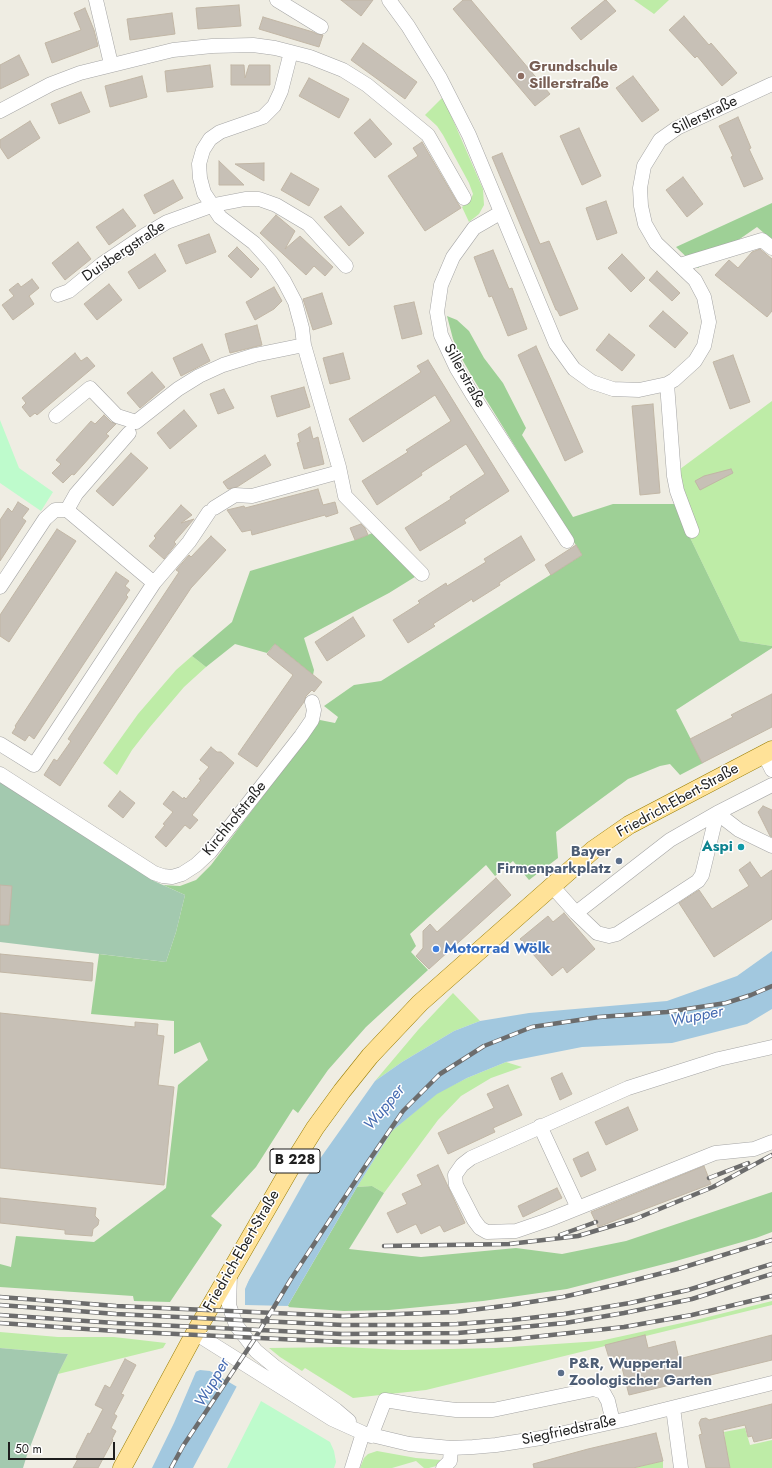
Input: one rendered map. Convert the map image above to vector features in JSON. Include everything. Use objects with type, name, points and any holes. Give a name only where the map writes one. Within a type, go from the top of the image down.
[{"type":"main road","name":"Friedrich-Ebert-Straße","points":[[201,1337],[230,1273],[315,1128],[370,1056],[420,1003],[593,850],[629,825],[769,758]]},
{"type":"main road","name":"B 228","points":[[122,1468],[201,1337]]},
{"type":"street","points":[[96,0],[111,64]]},
{"type":"street","points":[[277,0],[321,26]]},
{"type":"street","name":"Sillerstraße","points":[[389,0],[408,26],[440,78],[476,150],[500,213],[556,344],[574,369],[592,382],[613,388],[639,390],[668,384],[674,380],[695,361],[704,346],[709,322],[704,297],[695,280],[656,243],[645,224],[641,206],[640,188],[644,166],[660,140],[677,128],[772,84]]},
{"type":"street","points":[[0,111],[51,84],[80,73],[111,64],[173,50],[212,46],[253,45],[275,48],[310,57],[343,70],[367,85],[428,135],[464,198]]},
{"type":"street","points":[[291,52],[281,91],[274,106],[263,117],[220,132],[210,140],[203,150],[199,164],[200,178],[204,193],[214,205],[220,217],[258,248],[271,262],[284,281],[295,302],[302,328],[304,345],[340,472],[345,496],[422,574]]},
{"type":"street","name":"Duisbergstraße","points":[[58,295],[69,291],[102,264],[145,235],[168,222],[214,205],[244,199],[259,200],[276,204],[308,224],[346,266]]},
{"type":"street","name":"Sillerstraße","points":[[500,213],[474,228],[452,257],[441,286],[437,312],[441,335],[457,369],[472,394],[567,541]]},
{"type":"street","points":[[680,265],[762,240],[772,248]]},
{"type":"street","points":[[67,510],[76,494],[132,428],[178,389],[199,376],[223,365],[255,355],[304,345]]},
{"type":"street","points":[[668,384],[674,476],[677,492],[692,531]]},
{"type":"street","points":[[56,416],[90,388],[116,416],[132,428]]},
{"type":"street","points":[[0,744],[34,766],[154,583],[189,542],[211,510],[235,495],[252,496],[340,472]]},
{"type":"street","points":[[0,587],[45,519],[55,510],[67,510],[154,583]]},
{"type":"street","name":"Kirchhofstraße","points":[[0,774],[154,873],[172,877],[182,874],[196,865],[210,852],[312,720],[314,710],[312,702]]},
{"type":"street","points":[[576,912],[670,840],[717,813],[772,785]]},
{"type":"street","points":[[552,886],[597,933],[613,936],[698,881],[702,875],[717,813]]},
{"type":"street","points":[[717,813],[739,830],[772,846]]},
{"type":"street","points":[[772,1047],[719,1059],[628,1088],[540,1126],[471,1158],[462,1165],[455,1175],[456,1185],[474,1220],[480,1228],[487,1232],[516,1231],[578,1208],[715,1153],[754,1149],[772,1142]]},
{"type":"street","points":[[540,1126],[578,1208]]},
{"type":"street","name":"Siegfriedstraße","points":[[230,1273],[228,1305],[236,1325],[271,1372]]},
{"type":"street","name":"Siegfriedstraße","points":[[201,1337],[271,1372],[332,1419],[367,1435],[409,1444],[451,1448],[503,1444],[541,1438],[673,1408],[772,1383]]},
{"type":"street","points":[[352,1468],[385,1400],[456,1410],[493,1410],[594,1389],[603,1392],[608,1401],[613,1422]]},
{"type":"street","points":[[673,1408],[681,1468]]},
{"type":"street","points":[[443,1468],[450,1461],[451,1448]]},
{"type":"green space","points":[[634,0],[669,0],[654,14]]},
{"type":"green space","points":[[443,97],[483,189],[484,205],[479,214],[469,222],[462,207],[470,201],[473,194],[469,183],[443,135],[437,126],[425,115]]},
{"type":"green space","points":[[772,203],[772,240],[757,227],[698,268],[676,247]]},
{"type":"green space","points":[[447,316],[457,320],[469,331],[484,358],[503,383],[526,428],[522,435],[573,517],[613,504],[678,504],[682,521],[740,641],[772,646],[772,648],[676,710],[703,763],[680,775],[670,764],[660,766],[628,779],[556,832],[558,858],[529,880],[513,861],[495,876],[486,865],[410,934],[416,946],[411,952],[428,970],[366,1027],[328,1070],[298,1113],[293,1109],[256,1167],[211,1216],[222,1225],[170,1302],[134,1301],[133,1296],[0,1287],[0,1264],[11,1267],[16,1236],[94,1242],[166,1188],[178,1085],[208,1060],[200,1042],[174,1054],[174,1021],[91,1014],[99,954],[166,962],[176,932],[185,895],[163,885],[180,886],[196,880],[211,865],[320,720],[335,723],[338,717],[324,706],[354,685],[381,681],[582,555],[462,359],[453,339]]},
{"type":"green space","points":[[772,401],[772,646],[740,641],[682,521],[672,475]]},
{"type":"green space","points":[[0,420],[19,468],[53,492],[41,511],[0,483]]},
{"type":"green space","points":[[375,532],[418,575],[389,593],[304,638],[314,670],[313,675],[275,644],[267,653],[235,644],[206,667],[192,656],[232,622],[250,571],[355,540]]},
{"type":"green space","points":[[192,656],[206,667],[184,687],[150,727],[132,750],[117,775],[103,763],[138,714],[176,670]]},
{"type":"green space","points":[[0,779],[154,881],[185,895],[176,932],[166,962],[0,942]]},
{"type":"green space","points":[[453,993],[480,1021],[454,1031],[402,1062],[375,1081],[418,1030]]},
{"type":"green space","points":[[506,1062],[522,1067],[491,1078],[461,1096],[438,1120],[384,1193],[372,1186],[357,1187],[392,1131],[437,1093],[467,1078]]},
{"type":"green space","points":[[372,1186],[384,1193],[349,1249],[421,1257],[516,1248],[562,1254],[626,1241],[772,1192],[772,1232],[676,1261],[567,1289],[483,1301],[389,1310],[344,1311],[287,1307],[357,1187]]},
{"type":"green space","points":[[772,1301],[772,1305],[426,1390],[353,1398],[305,1368],[302,1371],[269,1348],[342,1347],[403,1350],[496,1348],[600,1341],[700,1319]]},
{"type":"green space","points":[[0,1332],[58,1337],[114,1337],[166,1343],[163,1348],[58,1374],[68,1354],[0,1348]]},
{"type":"green space","points":[[0,1348],[68,1354],[58,1374],[23,1468],[0,1468]]},
{"type":"green space","points":[[261,1401],[330,1442],[334,1451],[336,1462],[334,1468],[227,1468]]},
{"type":"green space","points":[[745,1428],[750,1445],[772,1440],[772,1468],[730,1468],[724,1432]]},
{"type":"green space","points":[[377,1451],[416,1458],[441,1460],[440,1465],[429,1468],[424,1468],[416,1461],[392,1468],[360,1468],[364,1458],[368,1454]]},
{"type":"green space","points":[[663,1461],[663,1468],[633,1468],[642,1466]]},
{"type":"water","name":"Wupper","points":[[772,951],[772,1009],[747,1024],[672,1043],[582,1047],[506,1062],[467,1078],[437,1094],[392,1131],[357,1187],[287,1307],[237,1386],[193,1468],[152,1468],[174,1423],[201,1360],[253,1273],[307,1177],[375,1081],[402,1062],[454,1031],[480,1021],[529,1013],[667,1001],[737,976]]},
{"type":"pier","points":[[250,1275],[245,1289],[245,1305],[289,1306],[239,1388],[210,1371],[200,1370],[193,1373],[199,1359]]},
{"type":"building","points":[[341,0],[373,0],[361,16]]},
{"type":"building","points":[[463,0],[471,0],[550,94],[535,106],[453,9]]},
{"type":"building","points":[[605,0],[616,11],[581,40],[571,28]]},
{"type":"building","points":[[239,5],[241,26],[198,29],[196,8]]},
{"type":"building","points":[[85,8],[94,30],[98,46],[52,63],[45,43],[81,30],[74,13]]},
{"type":"building","points":[[172,13],[175,34],[130,40],[127,19]]},
{"type":"building","points":[[684,16],[709,45],[711,43],[737,73],[722,86],[697,56],[695,58],[669,30]]},
{"type":"building","points":[[263,17],[323,35],[319,47],[259,29]]},
{"type":"building","points":[[363,43],[417,82],[405,99],[351,60]]},
{"type":"building","points":[[19,55],[29,75],[0,89],[0,65]]},
{"type":"building","points":[[210,65],[213,87],[167,92],[165,71]]},
{"type":"building","points":[[231,65],[244,65],[245,78],[249,65],[270,65],[270,85],[231,85]]},
{"type":"building","points":[[142,76],[147,97],[110,107],[105,86]]},
{"type":"building","points":[[633,76],[659,110],[642,122],[616,88]]},
{"type":"building","points":[[309,78],[349,99],[339,118],[299,96]]},
{"type":"building","points":[[81,92],[90,112],[59,124],[51,104]]},
{"type":"building","points":[[738,117],[751,148],[749,149],[763,179],[744,187],[731,157],[733,156],[719,126]]},
{"type":"building","points":[[370,119],[392,144],[375,158],[354,133]]},
{"type":"building","points":[[30,121],[40,138],[8,159],[0,147],[0,140]]},
{"type":"building","points":[[579,128],[601,176],[582,185],[560,136]]},
{"type":"building","points":[[422,142],[461,208],[425,231],[388,176],[418,156],[413,148]]},
{"type":"building","points":[[502,153],[540,244],[549,241],[578,309],[560,316],[556,310],[492,157]]},
{"type":"building","points":[[219,161],[244,185],[219,185]]},
{"type":"building","points":[[264,163],[264,181],[235,164]]},
{"type":"building","points":[[291,173],[319,189],[309,206],[281,190]]},
{"type":"building","points":[[683,177],[703,204],[687,217],[666,190]]},
{"type":"building","points":[[173,180],[183,198],[154,214],[144,195]]},
{"type":"building","points":[[606,201],[617,233],[597,240],[586,208]]},
{"type":"building","points":[[341,206],[364,233],[349,246],[324,217]]},
{"type":"building","points":[[123,209],[136,226],[109,245],[96,227]]},
{"type":"building","points":[[276,215],[295,231],[285,249],[300,236],[333,267],[325,276],[314,266],[306,275],[260,233]]},
{"type":"building","points":[[209,234],[216,252],[186,264],[178,245]]},
{"type":"building","points":[[78,242],[91,259],[65,280],[52,263]]},
{"type":"building","points":[[237,247],[259,269],[251,278],[228,256]]},
{"type":"building","points":[[760,249],[772,259],[772,311],[767,317],[715,275],[729,260],[738,268],[752,252]]},
{"type":"building","points":[[493,250],[509,289],[512,288],[527,329],[508,336],[492,296],[489,297],[474,257]]},
{"type":"building","points":[[155,254],[166,271],[139,289],[128,272]]},
{"type":"building","points":[[622,254],[645,278],[631,292],[608,268]]},
{"type":"building","points":[[657,271],[680,293],[672,301],[649,280]]},
{"type":"building","points":[[32,279],[39,288],[29,296],[34,304],[13,320],[2,305],[14,296],[9,290],[18,283],[21,287]]},
{"type":"building","points":[[109,284],[122,300],[97,320],[84,304]]},
{"type":"building","points":[[274,287],[282,301],[274,309],[255,320],[246,302]]},
{"type":"building","points":[[322,293],[332,324],[313,330],[303,299]]},
{"type":"building","points":[[414,302],[422,334],[402,339],[394,306]]},
{"type":"building","points":[[663,311],[688,333],[675,348],[649,326]]},
{"type":"building","points":[[257,325],[262,345],[230,353],[225,334]]},
{"type":"building","points":[[609,334],[635,355],[622,371],[596,350]]},
{"type":"building","points":[[202,344],[210,361],[181,376],[173,358]]},
{"type":"building","points":[[536,346],[583,452],[565,461],[518,355]]},
{"type":"building","points":[[75,353],[81,361],[87,357],[95,366],[37,415],[35,413],[30,417],[22,407],[26,403],[22,398]]},
{"type":"building","points":[[343,353],[350,379],[330,384],[323,358]]},
{"type":"building","points":[[733,355],[750,402],[730,409],[713,362]]},
{"type":"building","points":[[428,360],[509,491],[464,520],[466,523],[420,551],[405,528],[451,499],[450,497],[485,474],[466,444],[421,473],[422,475],[377,505],[362,481],[408,452],[406,450],[451,421],[435,395],[363,442],[349,419],[421,372],[417,366]]},
{"type":"building","points":[[152,372],[165,387],[140,408],[127,393]]},
{"type":"building","points":[[304,387],[310,407],[277,417],[271,396]]},
{"type":"building","points":[[224,389],[234,408],[218,414],[210,394]]},
{"type":"building","points":[[653,404],[660,493],[640,495],[632,406]]},
{"type":"building","points":[[184,410],[197,426],[170,449],[157,433]]},
{"type":"building","points":[[104,415],[111,422],[116,424],[106,434],[109,436],[74,475],[72,474],[63,483],[52,473],[61,464],[56,460],[91,421],[95,424]]},
{"type":"building","points":[[310,427],[313,439],[318,437],[324,464],[304,469],[297,443],[300,442],[298,434]]},
{"type":"building","points":[[131,453],[148,468],[113,506],[96,491]]},
{"type":"building","points":[[265,455],[271,465],[237,487],[228,489],[223,482]]},
{"type":"building","points":[[731,469],[733,473],[700,490],[695,481],[704,476]]},
{"type":"building","points":[[318,489],[323,505],[335,502],[338,513],[326,517],[325,515],[252,535],[251,530],[242,532],[227,510],[244,506],[245,508]]},
{"type":"building","points":[[18,502],[29,509],[22,518],[26,521],[0,561],[0,520],[8,508],[12,512]]},
{"type":"building","points":[[181,505],[192,515],[181,523],[194,519],[174,542],[176,544],[164,559],[149,546],[156,538],[154,536]]},
{"type":"building","points":[[361,524],[365,528],[368,535],[355,540],[350,528]]},
{"type":"building","points":[[57,529],[76,541],[9,642],[0,636],[0,615]]},
{"type":"building","points":[[211,536],[226,550],[191,588],[60,786],[44,775],[54,759],[57,761],[71,741],[68,739],[179,572],[176,570],[189,555],[191,557]]},
{"type":"building","points":[[521,536],[535,560],[473,602],[472,599],[433,624],[435,626],[408,643],[393,620],[420,603],[418,601],[446,583],[447,586],[486,562],[484,559]]},
{"type":"building","points":[[576,545],[582,555],[551,575],[545,565]]},
{"type":"building","points":[[116,572],[129,581],[125,586],[130,590],[126,595],[128,597],[34,739],[29,735],[25,741],[12,733],[16,727],[15,726]]},
{"type":"building","points":[[353,617],[365,636],[327,661],[315,642]]},
{"type":"building","points":[[275,644],[322,682],[314,692],[312,690],[306,696],[304,702],[257,767],[238,754],[293,675],[267,654]]},
{"type":"building","points":[[772,694],[772,727],[702,763],[690,739],[733,717],[731,715]]},
{"type":"building","points":[[211,747],[217,752],[221,752],[234,763],[192,815],[198,820],[190,829],[185,825],[166,847],[155,837],[173,812],[163,804],[173,791],[183,799],[184,797],[186,799],[209,767],[200,760]]},
{"type":"building","points":[[120,791],[135,803],[123,818],[108,806]]},
{"type":"building","points":[[763,806],[772,810],[772,837],[770,836],[758,812]]},
{"type":"building","points":[[750,862],[761,878],[772,870],[772,919],[714,957],[679,903],[699,890],[712,909],[749,886],[739,870]]},
{"type":"building","points":[[496,878],[511,895],[429,969],[416,956],[423,948],[423,931],[430,924],[437,932]]},
{"type":"building","points":[[0,885],[12,886],[9,925],[0,925]]},
{"type":"building","points":[[564,913],[595,949],[567,973],[563,967],[552,976],[520,939],[548,916],[553,922]]},
{"type":"building","points":[[0,954],[93,963],[92,981],[0,972]]},
{"type":"building","points":[[0,1013],[135,1027],[135,1022],[158,1024],[157,1035],[164,1036],[158,1085],[174,1087],[164,1185],[0,1168]]},
{"type":"building","points":[[562,1073],[572,1094],[560,1100],[551,1078]]},
{"type":"building","points":[[508,1085],[522,1115],[493,1128],[495,1132],[448,1154],[438,1133],[494,1108],[487,1094]]},
{"type":"building","points":[[628,1107],[638,1130],[606,1145],[595,1122]]},
{"type":"building","points":[[588,1152],[596,1170],[581,1177],[573,1159]]},
{"type":"building","points":[[438,1165],[465,1223],[444,1232],[440,1225],[421,1234],[416,1224],[397,1233],[387,1213],[407,1204],[402,1194],[422,1185],[417,1175]]},
{"type":"building","points":[[704,1166],[711,1184],[598,1227],[591,1212]]},
{"type":"building","points":[[557,1188],[562,1198],[523,1217],[518,1206]]},
{"type":"building","points":[[0,1198],[96,1208],[95,1216],[99,1220],[98,1225],[93,1229],[92,1236],[65,1234],[65,1230],[0,1223]]},
{"type":"building","points":[[645,1335],[648,1348],[675,1341],[679,1359],[772,1335],[772,1360],[629,1395],[619,1356],[609,1358],[605,1345]]},
{"type":"building","points":[[125,1359],[136,1365],[121,1394],[124,1395],[114,1414],[117,1416],[111,1428],[116,1431],[112,1439],[113,1440],[98,1468],[73,1468],[78,1459],[76,1457],[88,1433],[90,1434],[103,1409],[95,1405],[105,1385],[110,1388]]},
{"type":"building","points":[[772,1404],[772,1438],[754,1442],[752,1436],[748,1437],[745,1425],[723,1430],[730,1468],[706,1468],[699,1435],[702,1434],[699,1423],[701,1419],[706,1418],[709,1420]]},
{"type":"building","points":[[656,1433],[663,1461],[633,1468],[534,1468],[533,1464]]},
{"type":"railway","points":[[171,1468],[183,1446],[254,1340],[291,1279],[366,1165],[403,1111],[440,1074],[484,1046],[532,1027],[599,1017],[667,1012],[726,1003],[772,986]]},
{"type":"railway","points":[[384,1246],[509,1244],[578,1236],[635,1219],[713,1187],[772,1155]]},
{"type":"railway","points":[[709,1178],[748,1163]]},
{"type":"railway","points":[[560,1235],[596,1222]]},
{"type":"railway","points":[[0,1297],[116,1306],[343,1316],[456,1312],[563,1297],[678,1269],[772,1240]]},
{"type":"railway","points":[[0,1305],[116,1314],[343,1325],[457,1324],[564,1314],[630,1303],[688,1290],[772,1264]]},
{"type":"railway","points":[[0,1315],[115,1323],[342,1334],[458,1333],[565,1323],[624,1313],[692,1299],[772,1274]]},
{"type":"railway","points":[[0,1323],[115,1331],[342,1342],[460,1342],[515,1339],[624,1327],[692,1315],[772,1296]]},
{"type":"place","name":"Grundschule Sillerstraße","points":[[521,76]]},
{"type":"place","name":"Aspi","points":[[741,847]]},
{"type":"place","name":"Bayer Firmenparkplatz","points":[[619,861]]},
{"type":"place","name":"Motorrad Wölk","points":[[436,949]]},
{"type":"place","name":"P&R, Wuppertal Zoologischer Garten","points":[[561,1373]]}]
